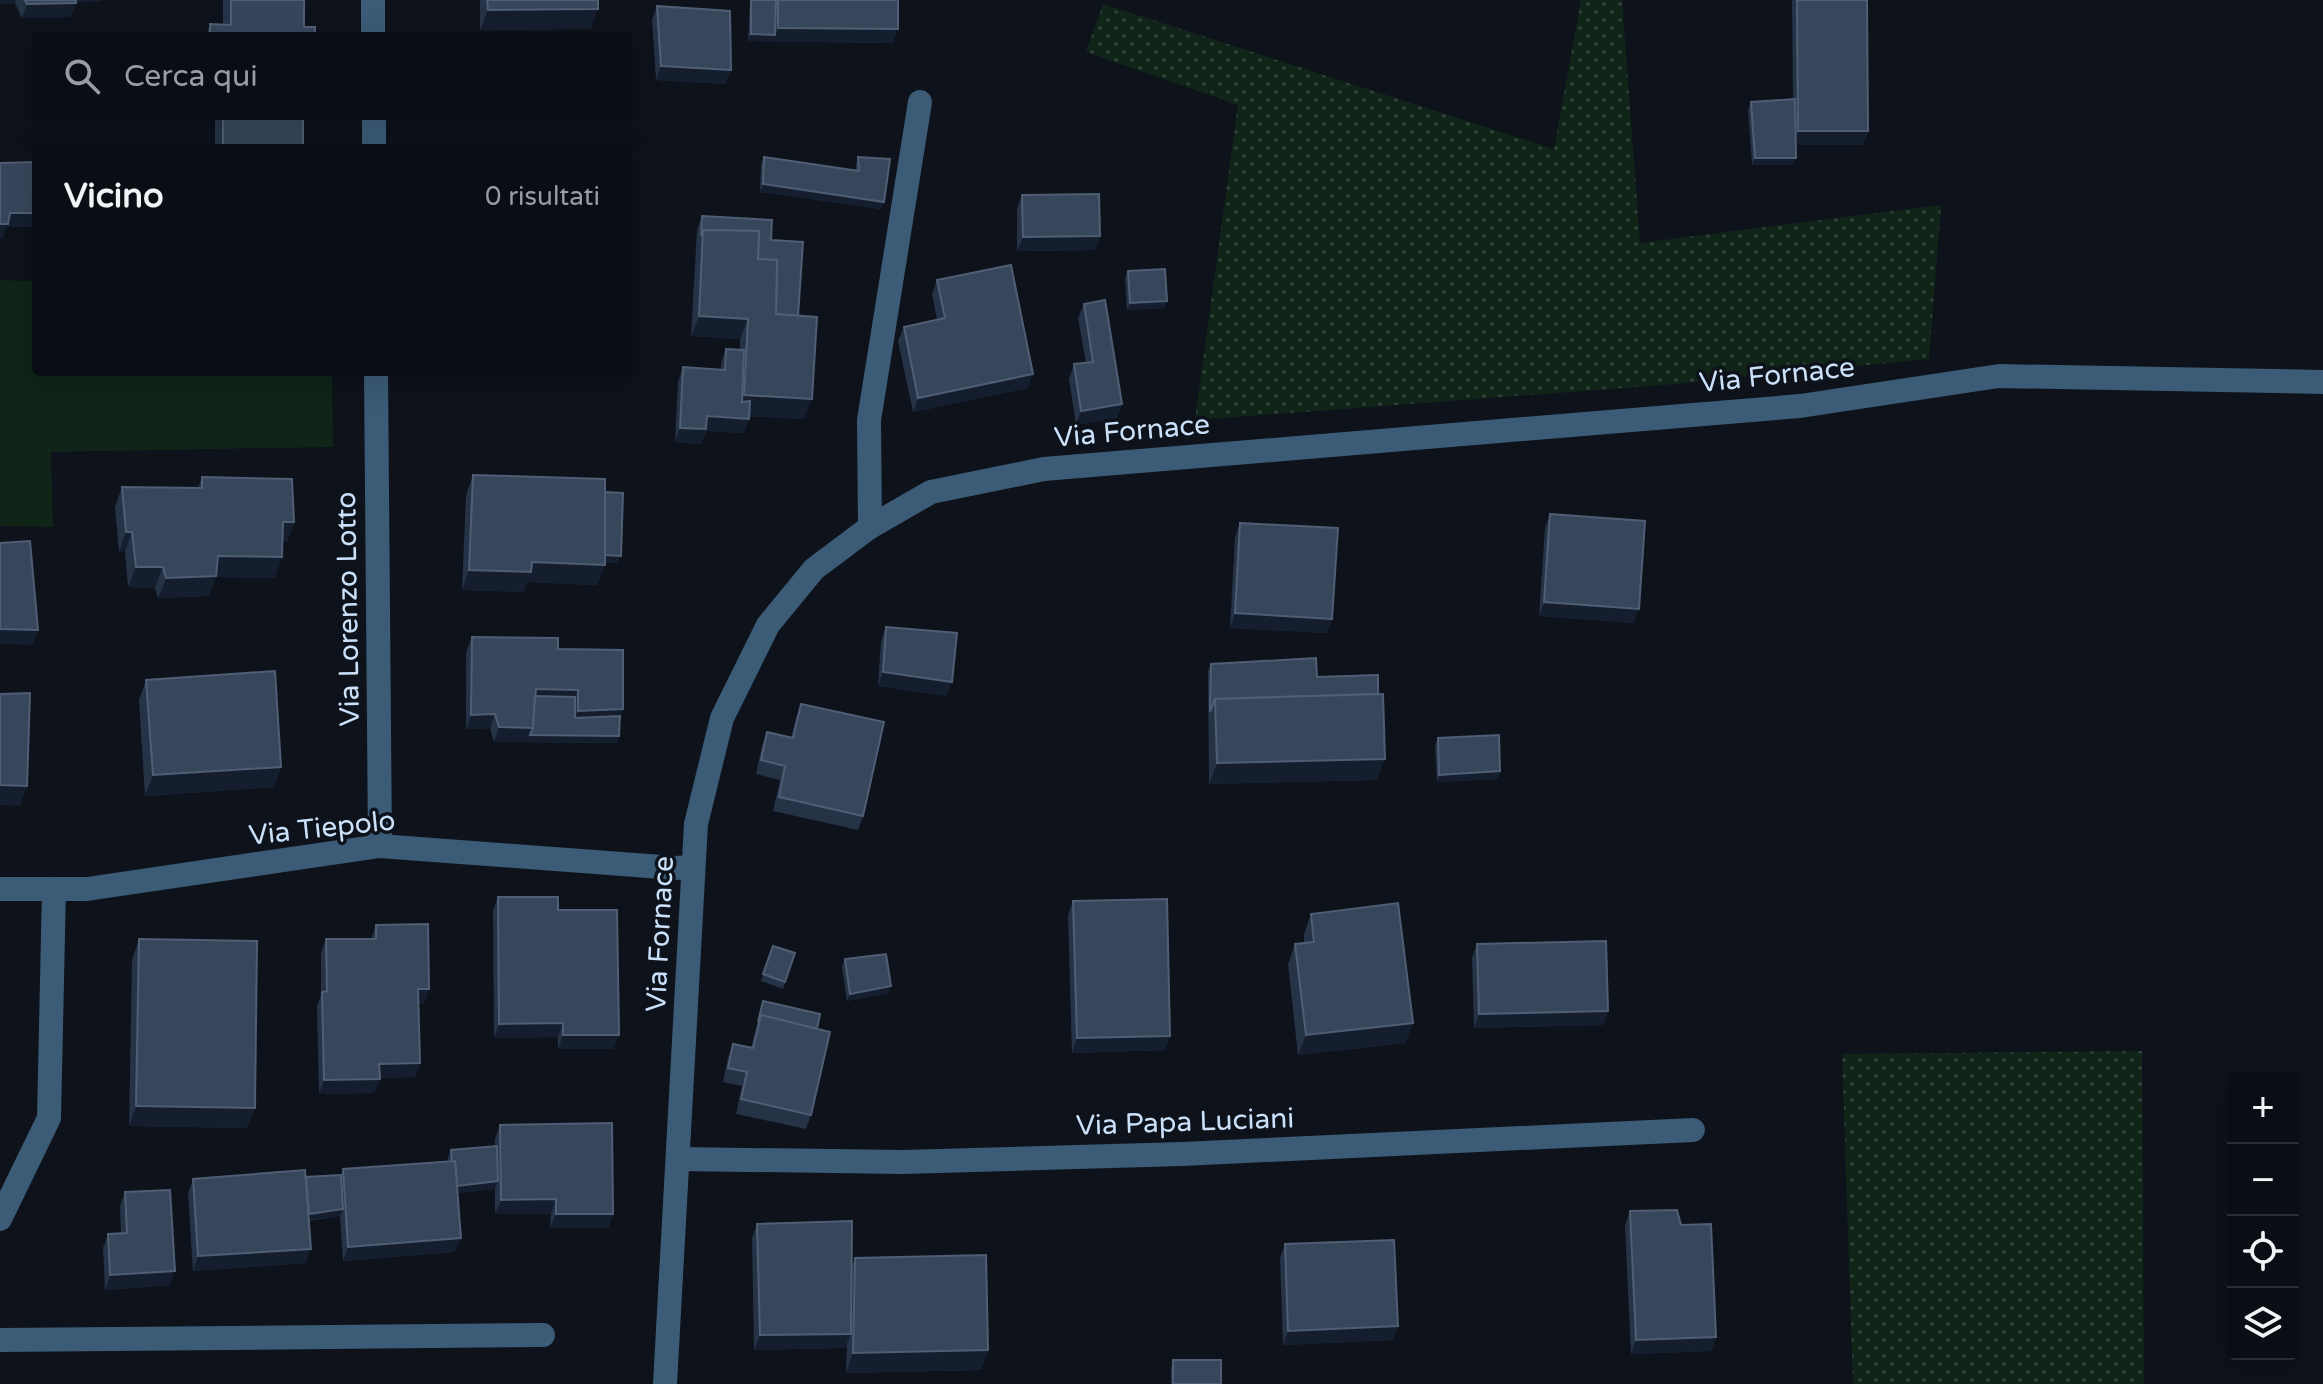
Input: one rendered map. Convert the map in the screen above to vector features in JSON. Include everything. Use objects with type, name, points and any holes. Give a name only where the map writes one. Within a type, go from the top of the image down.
[{"type":"street","points":[[373,0],[373,32]]},
{"type":"street","points":[[870,527],[869,420],[920,102]]},
{"type":"street","points":[[374,120],[374,144]]},
{"type":"street","name":"Via Lorenzo Lotto","points":[[376,376],[380,846]]},
{"type":"street","name":"Via Fornace","points":[[665,1384],[696,824],[722,718],[768,625],[814,569],[870,527],[931,492],[1044,469],[1800,406],[1999,376],[2323,382]]},
{"type":"street","name":"Via Tiepolo","points":[[0,889],[87,889],[380,846],[693,867]]},
{"type":"street","points":[[0,1219],[49,1118],[54,889]]},
{"type":"street","name":"Via Papa Luciani","points":[[679,1159],[950,1161],[1693,1130]]},
{"type":"street","points":[[0,1340],[543,1335]]},
{"type":"green space","points":[[1581,0],[1622,0],[1640,243],[1941,205],[1929,359],[1664,385],[1195,420],[1238,105],[1086,52],[1103,4],[1554,149]]},
{"type":"green space","points":[[0,280],[32,281],[32,376],[332,376],[333,447],[51,452],[53,527],[0,526]]},
{"type":"green space","points":[[2142,1051],[2144,1384],[1853,1384],[1842,1054]]},
{"type":"building","points":[[25,0],[76,0],[76,3],[27,4]]},
{"type":"building","points":[[231,0],[304,0],[304,27],[315,27],[315,32],[210,32],[210,24],[231,25]]},
{"type":"building","points":[[487,0],[598,0],[598,9],[488,10]]},
{"type":"building","points":[[751,0],[776,0],[775,35],[751,34]]},
{"type":"building","points":[[778,0],[898,0],[898,29],[778,28]]},
{"type":"building","points":[[1797,0],[1867,0],[1868,131],[1798,131]]},
{"type":"building","points":[[657,6],[730,11],[731,70],[661,66]]},
{"type":"building","points":[[1795,99],[1796,158],[1755,158],[1751,102]]},
{"type":"building","points":[[223,120],[303,120],[303,144],[223,144]]},
{"type":"building","points":[[764,157],[859,171],[858,157],[890,159],[884,202],[763,184]]},
{"type":"building","points":[[32,162],[32,213],[10,213],[8,224],[0,224],[0,163]]},
{"type":"building","points":[[1099,194],[1100,236],[1023,237],[1022,195]]},
{"type":"building","points":[[702,216],[772,220],[771,240],[803,242],[798,316],[776,314],[777,260],[758,259],[759,231],[703,230],[701,236]]},
{"type":"building","points":[[703,230],[759,231],[758,259],[777,260],[776,314],[817,317],[812,399],[744,395],[748,319],[699,316]]},
{"type":"building","points":[[1011,265],[1033,374],[918,398],[904,327],[945,318],[937,280]]},
{"type":"building","points":[[1165,269],[1167,301],[1130,303],[1128,271]]},
{"type":"building","points":[[1105,300],[1122,404],[1081,411],[1074,364],[1093,362],[1084,304]]},
{"type":"building","points":[[726,349],[744,350],[742,402],[750,401],[749,419],[707,416],[706,429],[680,428],[683,367],[725,370]]},
{"type":"building","points":[[473,475],[605,479],[605,565],[532,562],[531,572],[469,570]]},
{"type":"building","points":[[202,477],[292,479],[294,522],[283,522],[282,557],[218,556],[216,576],[166,578],[163,567],[136,567],[132,532],[126,532],[122,487],[202,488]]},
{"type":"building","points":[[605,492],[623,493],[621,556],[605,555]]},
{"type":"building","points":[[1550,514],[1645,521],[1639,609],[1544,602]]},
{"type":"building","points":[[1240,523],[1338,528],[1332,619],[1235,613]]},
{"type":"building","points":[[30,541],[38,630],[0,629],[0,543]]},
{"type":"building","points":[[886,627],[957,633],[952,682],[883,672]]},
{"type":"building","points":[[472,637],[558,638],[558,649],[623,650],[623,709],[578,711],[578,690],[536,689],[533,728],[499,727],[495,714],[471,715]]},
{"type":"building","points":[[1316,658],[1317,677],[1378,675],[1378,694],[1215,699],[1210,712],[1211,664]]},
{"type":"building","points":[[275,671],[281,767],[153,775],[146,680]]},
{"type":"building","points":[[30,693],[27,786],[0,785],[0,694]]},
{"type":"building","points":[[1383,694],[1385,759],[1217,763],[1215,699]]},
{"type":"building","points":[[535,696],[575,697],[575,718],[620,716],[619,736],[530,735]]},
{"type":"building","points":[[801,704],[884,722],[863,816],[779,797],[785,766],[761,760],[767,732],[793,738]]},
{"type":"building","points":[[1499,735],[1500,771],[1439,775],[1438,738]]},
{"type":"building","points":[[498,897],[558,897],[558,910],[617,910],[619,1035],[563,1035],[563,1023],[499,1024]]},
{"type":"building","points":[[1167,899],[1170,1036],[1077,1038],[1073,901]]},
{"type":"building","points":[[1398,903],[1413,1023],[1306,1035],[1295,944],[1314,942],[1311,914]]},
{"type":"building","points":[[428,924],[429,989],[418,989],[420,1063],[379,1064],[380,1079],[324,1080],[322,992],[327,991],[326,939],[376,939],[376,925]]},
{"type":"building","points":[[139,939],[257,941],[255,1108],[136,1106]]},
{"type":"building","points":[[1606,941],[1608,1011],[1479,1014],[1477,944]]},
{"type":"building","points":[[773,946],[795,953],[785,982],[763,974]]},
{"type":"building","points":[[886,954],[891,986],[850,994],[845,959]]},
{"type":"building","points":[[763,1001],[820,1014],[817,1029],[761,1015],[758,1022]]},
{"type":"building","points":[[761,1015],[830,1032],[811,1115],[741,1099],[747,1072],[728,1068],[733,1044],[753,1048]]},
{"type":"building","points":[[612,1123],[613,1214],[556,1214],[556,1199],[501,1200],[500,1125]]},
{"type":"building","points":[[497,1146],[498,1181],[457,1186],[451,1150]]},
{"type":"building","points":[[455,1161],[461,1238],[348,1247],[343,1169]]},
{"type":"building","points":[[305,1170],[311,1249],[198,1256],[193,1179]]},
{"type":"building","points":[[341,1175],[343,1209],[309,1214],[306,1177]]},
{"type":"building","points":[[170,1190],[175,1271],[110,1275],[108,1234],[127,1233],[125,1192]]},
{"type":"building","points":[[1677,1210],[1681,1225],[1711,1224],[1716,1337],[1636,1340],[1630,1211]]},
{"type":"building","points":[[852,1221],[851,1334],[760,1335],[757,1224]]},
{"type":"building","points":[[1394,1240],[1398,1326],[1288,1331],[1285,1244]]},
{"type":"building","points":[[986,1255],[988,1350],[853,1353],[855,1258]]},
{"type":"building","points":[[1173,1360],[1221,1360],[1221,1384],[1173,1384]]}]
